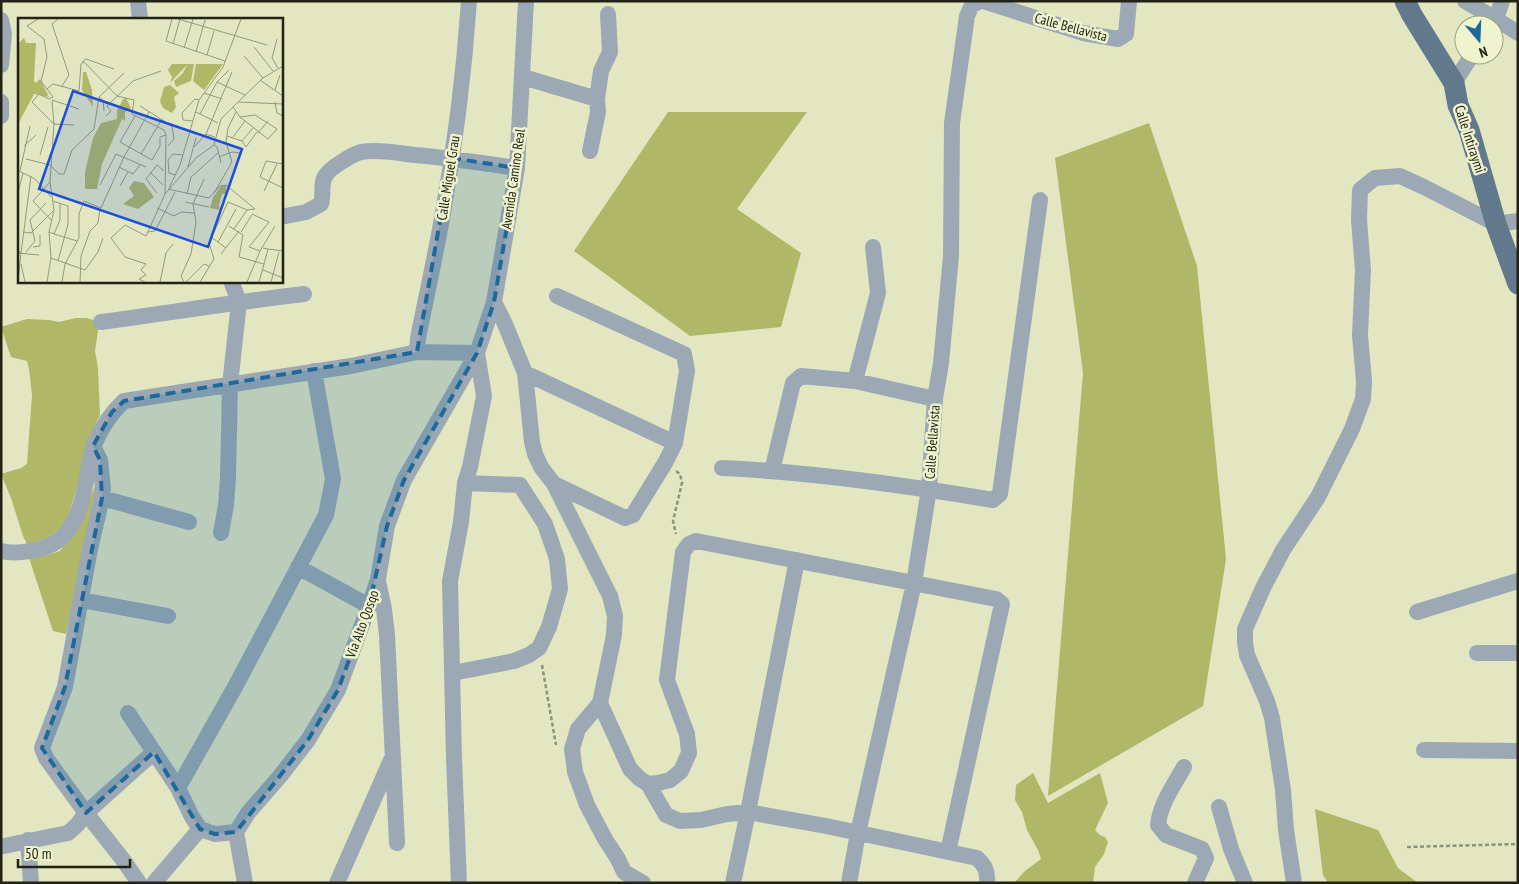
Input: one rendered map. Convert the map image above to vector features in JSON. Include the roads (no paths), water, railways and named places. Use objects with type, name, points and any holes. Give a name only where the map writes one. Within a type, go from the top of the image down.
[{"type":"main road","name":"Calle Intiraymi","points":[[1405,1],[1454,83],[1458,105],[1469,130],[1496,224],[1518,284]]},
{"type":"street","points":[[138,1],[140,18]]},
{"type":"street","name":"Calle Miguel Grau","points":[[417,352],[418,338],[442,219],[466,52],[469,1]]},
{"type":"street","name":"Avenida Camino Real","points":[[477,354],[494,302],[517,168],[526,1]]},
{"type":"street","name":"Calle Bellavista","points":[[850,883],[858,833],[914,583],[929,489],[951,256],[952,123],[966,16],[977,2],[1083,33],[1118,39],[1126,34],[1129,1]]},
{"type":"street","points":[[1464,1],[1484,15]]},
{"type":"street","points":[[1497,15],[1502,1]]},
{"type":"street","points":[[590,151],[598,112],[597,99],[601,71],[610,52],[608,14]]},
{"type":"street","points":[[1,20],[4,34],[1,65]]},
{"type":"street","points":[[1504,27],[1518,33]]},
{"type":"street","points":[[1454,83],[1466,65]]},
{"type":"street","points":[[523,77],[597,99]]},
{"type":"street","points":[[1,102],[1,116]]},
{"type":"street","points":[[282,218],[306,212],[320,204],[323,198],[324,176],[331,169],[359,152],[381,151],[451,158],[517,168]]},
{"type":"street","points":[[1294,883],[1272,718],[1267,701],[1247,655],[1245,643],[1246,629],[1263,588],[1283,550],[1318,497],[1352,429],[1363,399],[1364,381],[1360,336],[1363,270],[1358,204],[1360,190],[1375,178],[1400,176],[1496,224],[1518,221]]},
{"type":"street","points":[[722,468],[772,471],[929,489],[994,500],[1000,494],[1040,200]]},
{"type":"street","points":[[855,381],[878,293],[873,247]]},
{"type":"street","points":[[221,533],[226,506],[230,384],[239,302],[231,282]]},
{"type":"street","points":[[100,322],[304,294]]},
{"type":"street","points":[[554,484],[625,518],[633,515],[675,443],[687,371],[684,354],[557,296]]},
{"type":"street","points":[[494,302],[525,373],[532,442],[535,454],[541,467],[554,484],[610,596],[615,616],[614,635],[600,703],[578,729],[572,749],[575,772],[587,805],[605,839],[624,872],[643,883]]},
{"type":"street","points":[[1,551],[25,552],[42,549],[59,542],[72,528],[84,491],[93,446],[112,412],[124,400],[351,366],[417,352],[477,354],[484,396],[466,483],[450,581],[459,883]]},
{"type":"street","name":"Via Alto Qosqo","points":[[236,832],[248,813],[308,740],[338,690],[378,578],[387,526],[404,480],[477,354]]},
{"type":"street","points":[[178,788],[235,687],[326,516],[333,479],[314,371]]},
{"type":"street","points":[[525,373],[675,443]]},
{"type":"street","points":[[772,471],[793,382],[801,376],[855,381],[936,399]]},
{"type":"street","points":[[93,446],[100,460],[103,488],[102,498],[90,548],[65,687],[42,748],[46,758],[139,883]]},
{"type":"street","points":[[453,673],[514,661],[529,655],[539,648],[549,627],[560,589],[557,560],[545,524],[520,485],[466,483]]},
{"type":"street","points":[[102,498],[189,522]]},
{"type":"street","points":[[648,784],[670,780],[681,771],[689,754],[687,734],[667,680],[684,552],[689,544],[696,541],[996,599],[1002,604],[948,852]]},
{"type":"street","points":[[733,883],[797,560]]},
{"type":"street","points":[[298,567],[369,606]]},
{"type":"street","points":[[378,578],[387,635],[397,843]]},
{"type":"street","points":[[1417,612],[1518,581]]},
{"type":"street","points":[[81,600],[168,616]]},
{"type":"street","points":[[1477,653],[1518,653]]},
{"type":"street","points":[[600,703],[630,769],[648,784],[666,815],[680,821],[702,820],[727,814],[748,812],[977,858],[985,866],[988,876],[987,883]]},
{"type":"street","points":[[128,713],[178,788],[200,829],[215,834],[236,832],[245,883]]},
{"type":"street","points":[[1424,750],[1518,751]]},
{"type":"street","points":[[4,846],[68,833],[86,813],[154,752]]},
{"type":"street","points":[[338,883],[393,756]]},
{"type":"street","points":[[1184,766],[1169,793],[1160,815],[1158,826],[1166,836],[1202,849],[1206,858],[1195,883]]},
{"type":"street","points":[[1218,807],[1231,849],[1245,883]]},
{"type":"street","points":[[154,883],[200,829]]},
{"type":"street","points":[[28,840],[31,883]]}]
